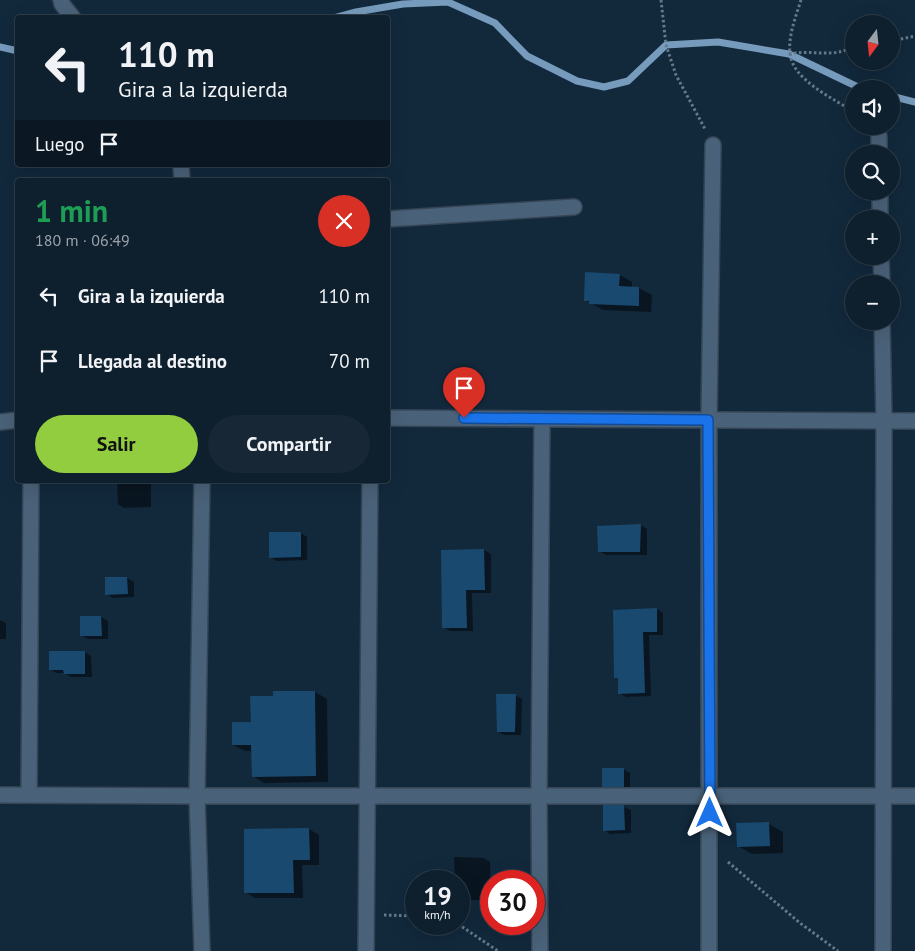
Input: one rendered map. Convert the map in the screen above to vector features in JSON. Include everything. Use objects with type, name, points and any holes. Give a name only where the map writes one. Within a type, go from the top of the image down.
[{"type":"street","points":[[61,0],[71,15]]},
{"type":"street","points":[[879,136],[879,145]]},
{"type":"street","points":[[709,951],[708,420],[713,145]]},
{"type":"street","points":[[390,219],[574,207]]},
{"type":"street","points":[[882,330],[884,420],[883,951]]},
{"type":"street","points":[[390,418],[915,421]]},
{"type":"street","points":[[540,951],[539,796],[542,419]]},
{"type":"street","points":[[0,422],[15,420]]},
{"type":"street","points":[[29,795],[31,483]]},
{"type":"street","points":[[202,483],[197,796],[202,951]]},
{"type":"street","points":[[366,951],[370,483]]},
{"type":"street","points":[[0,795],[915,796]]},
{"type":"path","points":[[661,0],[666,45],[676,75],[713,145]]},
{"type":"path","points":[[801,0],[792,31],[790,54],[796,71],[808,83],[845,106]]},
{"type":"path","points":[[900,39],[915,36]]},
{"type":"path","points":[[790,54],[803,51],[825,54],[845,52]]},
{"type":"path","points":[[710,846],[800,923],[838,951]]},
{"type":"path","points":[[366,914],[405,916]]},
{"type":"path","points":[[470,932],[498,951]]},
{"type":"building","points":[[585,272],[620,274],[619,286],[639,287],[639,306],[589,304],[589,301],[584,301]]},
{"type":"building","points":[[641,524],[640,552],[598,552],[597,526]]},
{"type":"building","points":[[269,532],[301,532],[301,557],[269,558]]},
{"type":"building","points":[[484,549],[485,590],[466,590],[467,628],[442,628],[441,550]]},
{"type":"building","points":[[105,577],[127,577],[128,594],[105,595]]},
{"type":"building","points":[[657,608],[657,632],[643,632],[645,693],[618,694],[618,678],[614,678],[613,610]]},
{"type":"building","points":[[80,616],[101,616],[102,636],[80,636]]},
{"type":"building","points":[[49,651],[85,651],[85,674],[64,674],[63,670],[49,670]]},
{"type":"building","points":[[273,691],[315,691],[316,776],[252,777],[251,745],[232,745],[232,722],[251,722],[250,696],[273,696]]},
{"type":"building","points":[[496,694],[516,694],[515,732],[497,732]]},
{"type":"building","points":[[602,768],[624,768],[624,787],[602,787]]},
{"type":"building","points":[[603,805],[624,805],[625,830],[603,831]]},
{"type":"building","points":[[769,822],[770,846],[737,847],[736,823]]},
{"type":"building","points":[[309,828],[310,860],[293,860],[294,893],[244,893],[244,829]]},
{"type":"waterway","points":[[345,15],[403,4],[448,2],[495,23],[527,56],[577,81],[604,87],[628,81],[666,45],[718,42],[789,54],[845,81]]},
{"type":"waterway","points":[[0,47],[15,50]]},
{"type":"waterway","points":[[900,98],[915,102]]},
{"type":"route","points":[[464,418],[708,420],[710,813]]}]
